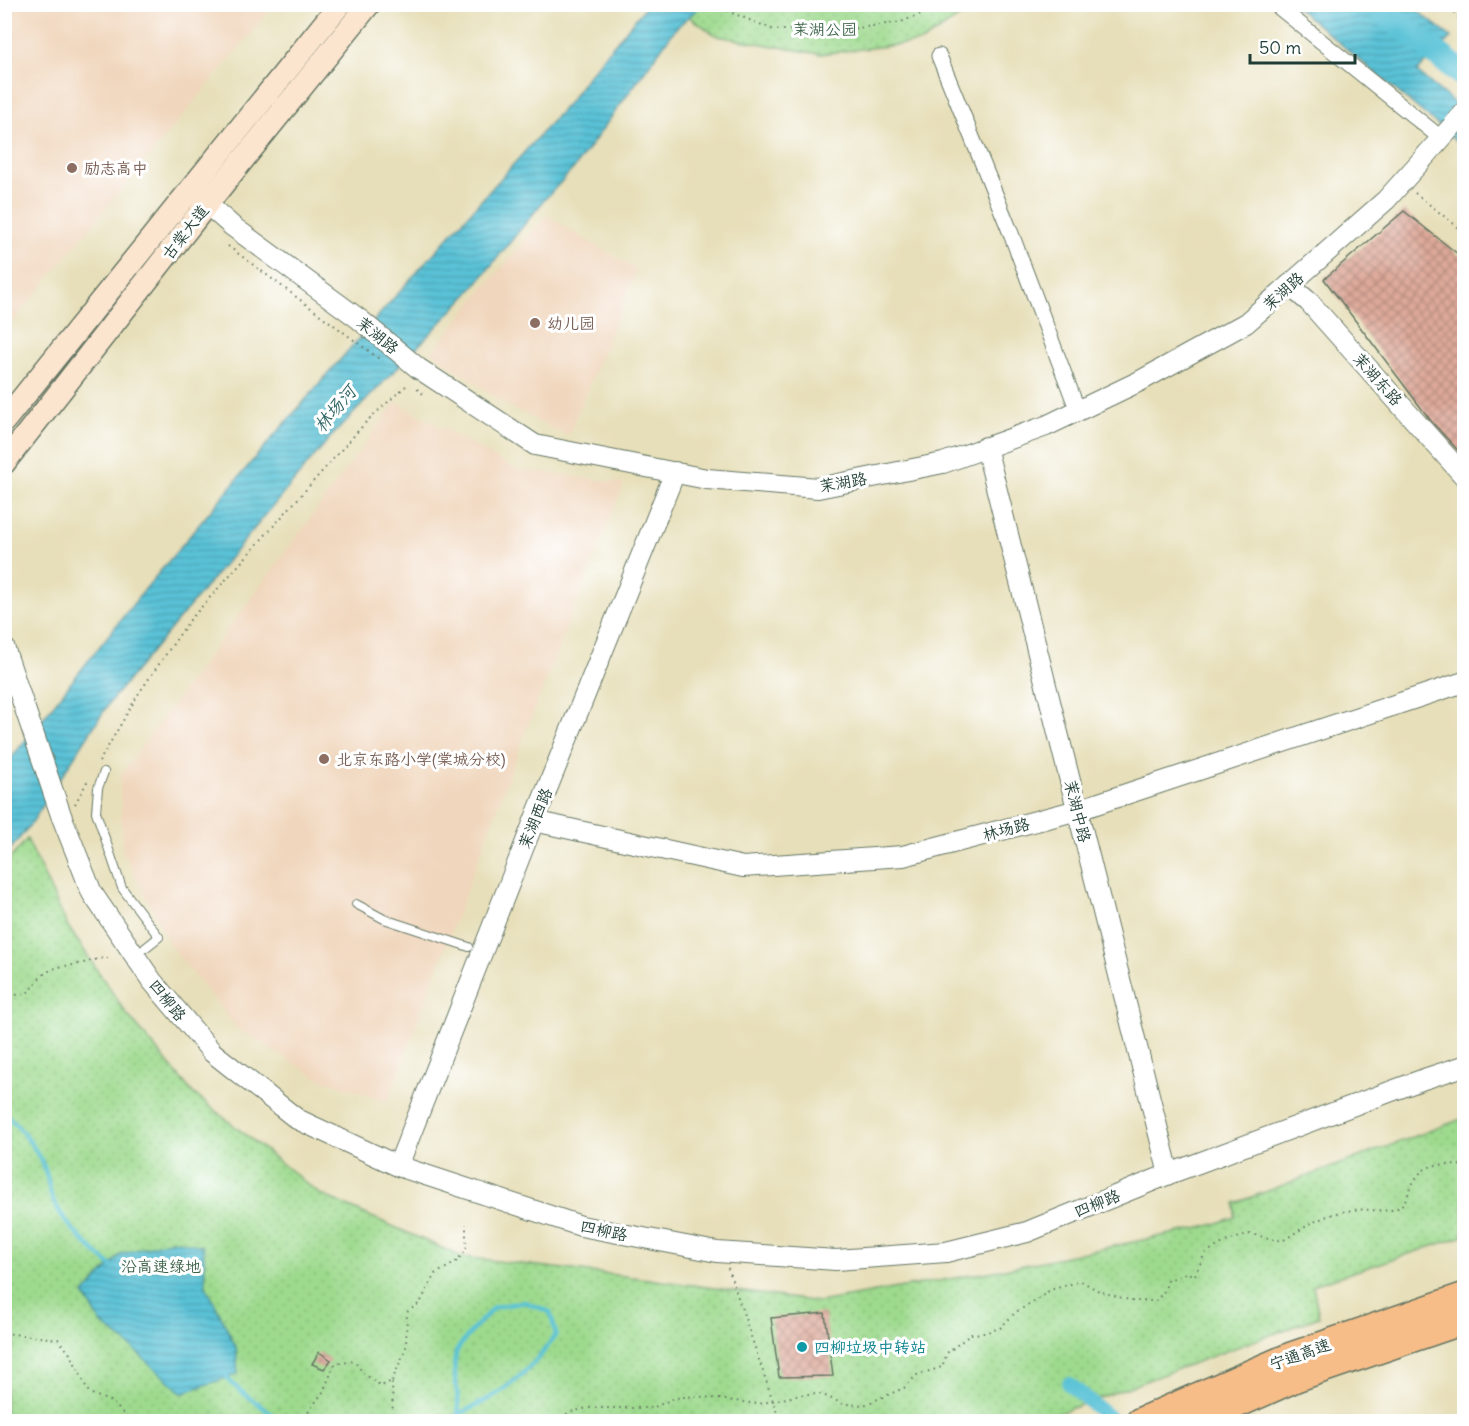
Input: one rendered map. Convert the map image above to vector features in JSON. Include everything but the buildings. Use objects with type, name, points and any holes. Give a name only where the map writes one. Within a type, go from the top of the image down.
[{"type":"highway","name":"宁通高速","points":[[1140,1422],[1290,1357],[1464,1298]]},
{"type":"highway","name":"宁通高速","points":[[1195,1422],[1298,1377],[1464,1320]]},
{"type":"main road","name":"古棠大道","points":[[4,463],[340,4]]},
{"type":"main road","name":"古棠大道","points":[[4,421],[369,4]]},
{"type":"street","points":[[1275,4],[1442,139]]},
{"type":"street","points":[[939,57],[1010,231],[1078,411]]},
{"type":"street","name":"茉湖路","points":[[199,197],[232,226],[359,319],[413,376],[535,445],[707,479],[818,488],[943,463],[1046,426],[1140,381],[1246,323],[1386,200],[1461,117]]},
{"type":"street","name":"茉湖东路","points":[[1289,285],[1310,302],[1464,476]]},
{"type":"street","name":"茉湖中路","points":[[986,447],[1170,1174]]},
{"type":"street","name":"茉湖西路","points":[[398,1166],[675,472]]},
{"type":"street","name":"四柳路","points":[[4,647],[62,819],[92,893],[152,981],[212,1053],[297,1119],[398,1166],[581,1226],[725,1252],[836,1260],[946,1252],[1027,1232],[1170,1174],[1464,1066]]},
{"type":"street","name":"林场路","points":[[534,821],[743,867],[903,856],[1078,810],[1464,682]]},
{"type":"lane","points":[[104,772],[98,788],[96,812],[122,888],[159,937],[145,948]]},
{"type":"lane","points":[[356,904],[384,919],[469,947]]},
{"type":"path","points":[[711,5],[772,29],[822,33],[901,22],[945,4]]},
{"type":"path","points":[[1444,4],[1460,19]]},
{"type":"path","points":[[1412,192],[1464,231]]},
{"type":"path","points":[[353,339],[387,365]]},
{"type":"path","points":[[97,766],[139,693],[189,621],[367,421],[413,376]]},
{"type":"path","points":[[62,819],[91,776]]},
{"type":"path","points":[[4,994],[21,996],[32,991],[39,978],[50,970],[65,965],[108,958]]},
{"type":"path","points":[[550,1422],[571,1412],[587,1408],[652,1408],[675,1398],[696,1396],[758,1404],[805,1394],[821,1394],[843,1404],[864,1405],[904,1388],[917,1375],[942,1367],[947,1353],[971,1334],[1000,1328],[1016,1312],[1038,1300],[1050,1290],[1081,1281],[1099,1291],[1132,1301],[1156,1301],[1165,1290],[1167,1281],[1186,1273],[1194,1275],[1204,1253],[1225,1242],[1250,1234],[1282,1241],[1317,1219],[1351,1210],[1372,1212],[1397,1209],[1406,1200],[1409,1188],[1417,1175],[1435,1165],[1464,1165]]},
{"type":"path","points":[[393,1422],[392,1381],[406,1348],[407,1312],[420,1303],[435,1274],[455,1263],[466,1250],[466,1224]]},
{"type":"path","points":[[725,1252],[735,1292],[780,1422]]},
{"type":"path","points":[[4,1333],[58,1339],[71,1355],[89,1393],[112,1402],[132,1422]]},
{"type":"path","points":[[302,1421],[322,1392],[335,1364],[354,1361],[363,1373],[381,1386],[392,1381]]},
{"type":"shaded area","name":"励志高中","points":[[4,5],[274,5],[5,331]]},
{"type":"shaded area","name":"幼儿园","points":[[546,216],[637,270],[568,436],[505,404],[432,352]]},
{"type":"shaded area","name":"北京东路小学(棠城分校)","points":[[396,402],[515,469],[624,483],[521,743],[388,1102],[316,1077],[237,1028],[170,945],[123,851],[120,776]]},
{"type":"green space","name":"茉湖公园","points":[[672,5],[978,5],[921,42],[820,54],[717,36]]},
{"type":"green space","name":"沿高速绿地","points":[[27,839],[67,925],[126,1013],[193,1093],[320,1194],[462,1257],[819,1302],[1000,1270],[1209,1226],[1235,1217],[1235,1203],[1464,1118],[1464,1236],[1313,1285],[1319,1317],[1037,1421],[5,1422],[4,865]]},
{"type":"water","name":"林场河","points":[[647,5],[702,5],[676,28],[575,167],[545,199],[469,293],[328,440],[109,703],[31,824],[5,856],[5,766],[142,593],[254,459],[570,101]]},
{"type":"water","points":[[1294,5],[1410,5],[1451,37],[1417,72],[1464,111],[1464,147]]},
{"type":"water","points":[[173,1240],[203,1246],[206,1286],[236,1347],[238,1374],[182,1393],[101,1323],[84,1294],[121,1254]]},
{"type":"waterway","points":[[1374,4],[1464,75]]},
{"type":"waterway","points":[[4,1112],[39,1156],[46,1173],[51,1197],[67,1223],[114,1268]]},
{"type":"waterway","points":[[456,1422],[459,1407],[455,1371],[456,1353],[467,1337],[494,1307],[525,1302],[550,1312],[556,1334],[536,1360],[502,1391],[459,1414]]},
{"type":"waterway","points":[[224,1373],[236,1387],[280,1422]]},
{"type":"waterway","points":[[1069,1384],[1114,1422]]},
{"type":"place","name":"励志高中","points":[[72,168]]},
{"type":"place","name":"幼儿园","points":[[535,323]]},
{"type":"place","name":"北京东路小学(棠城分校)","points":[[324,759]]},
{"type":"place","name":"四柳垃圾中转站","points":[[802,1347]]}]
